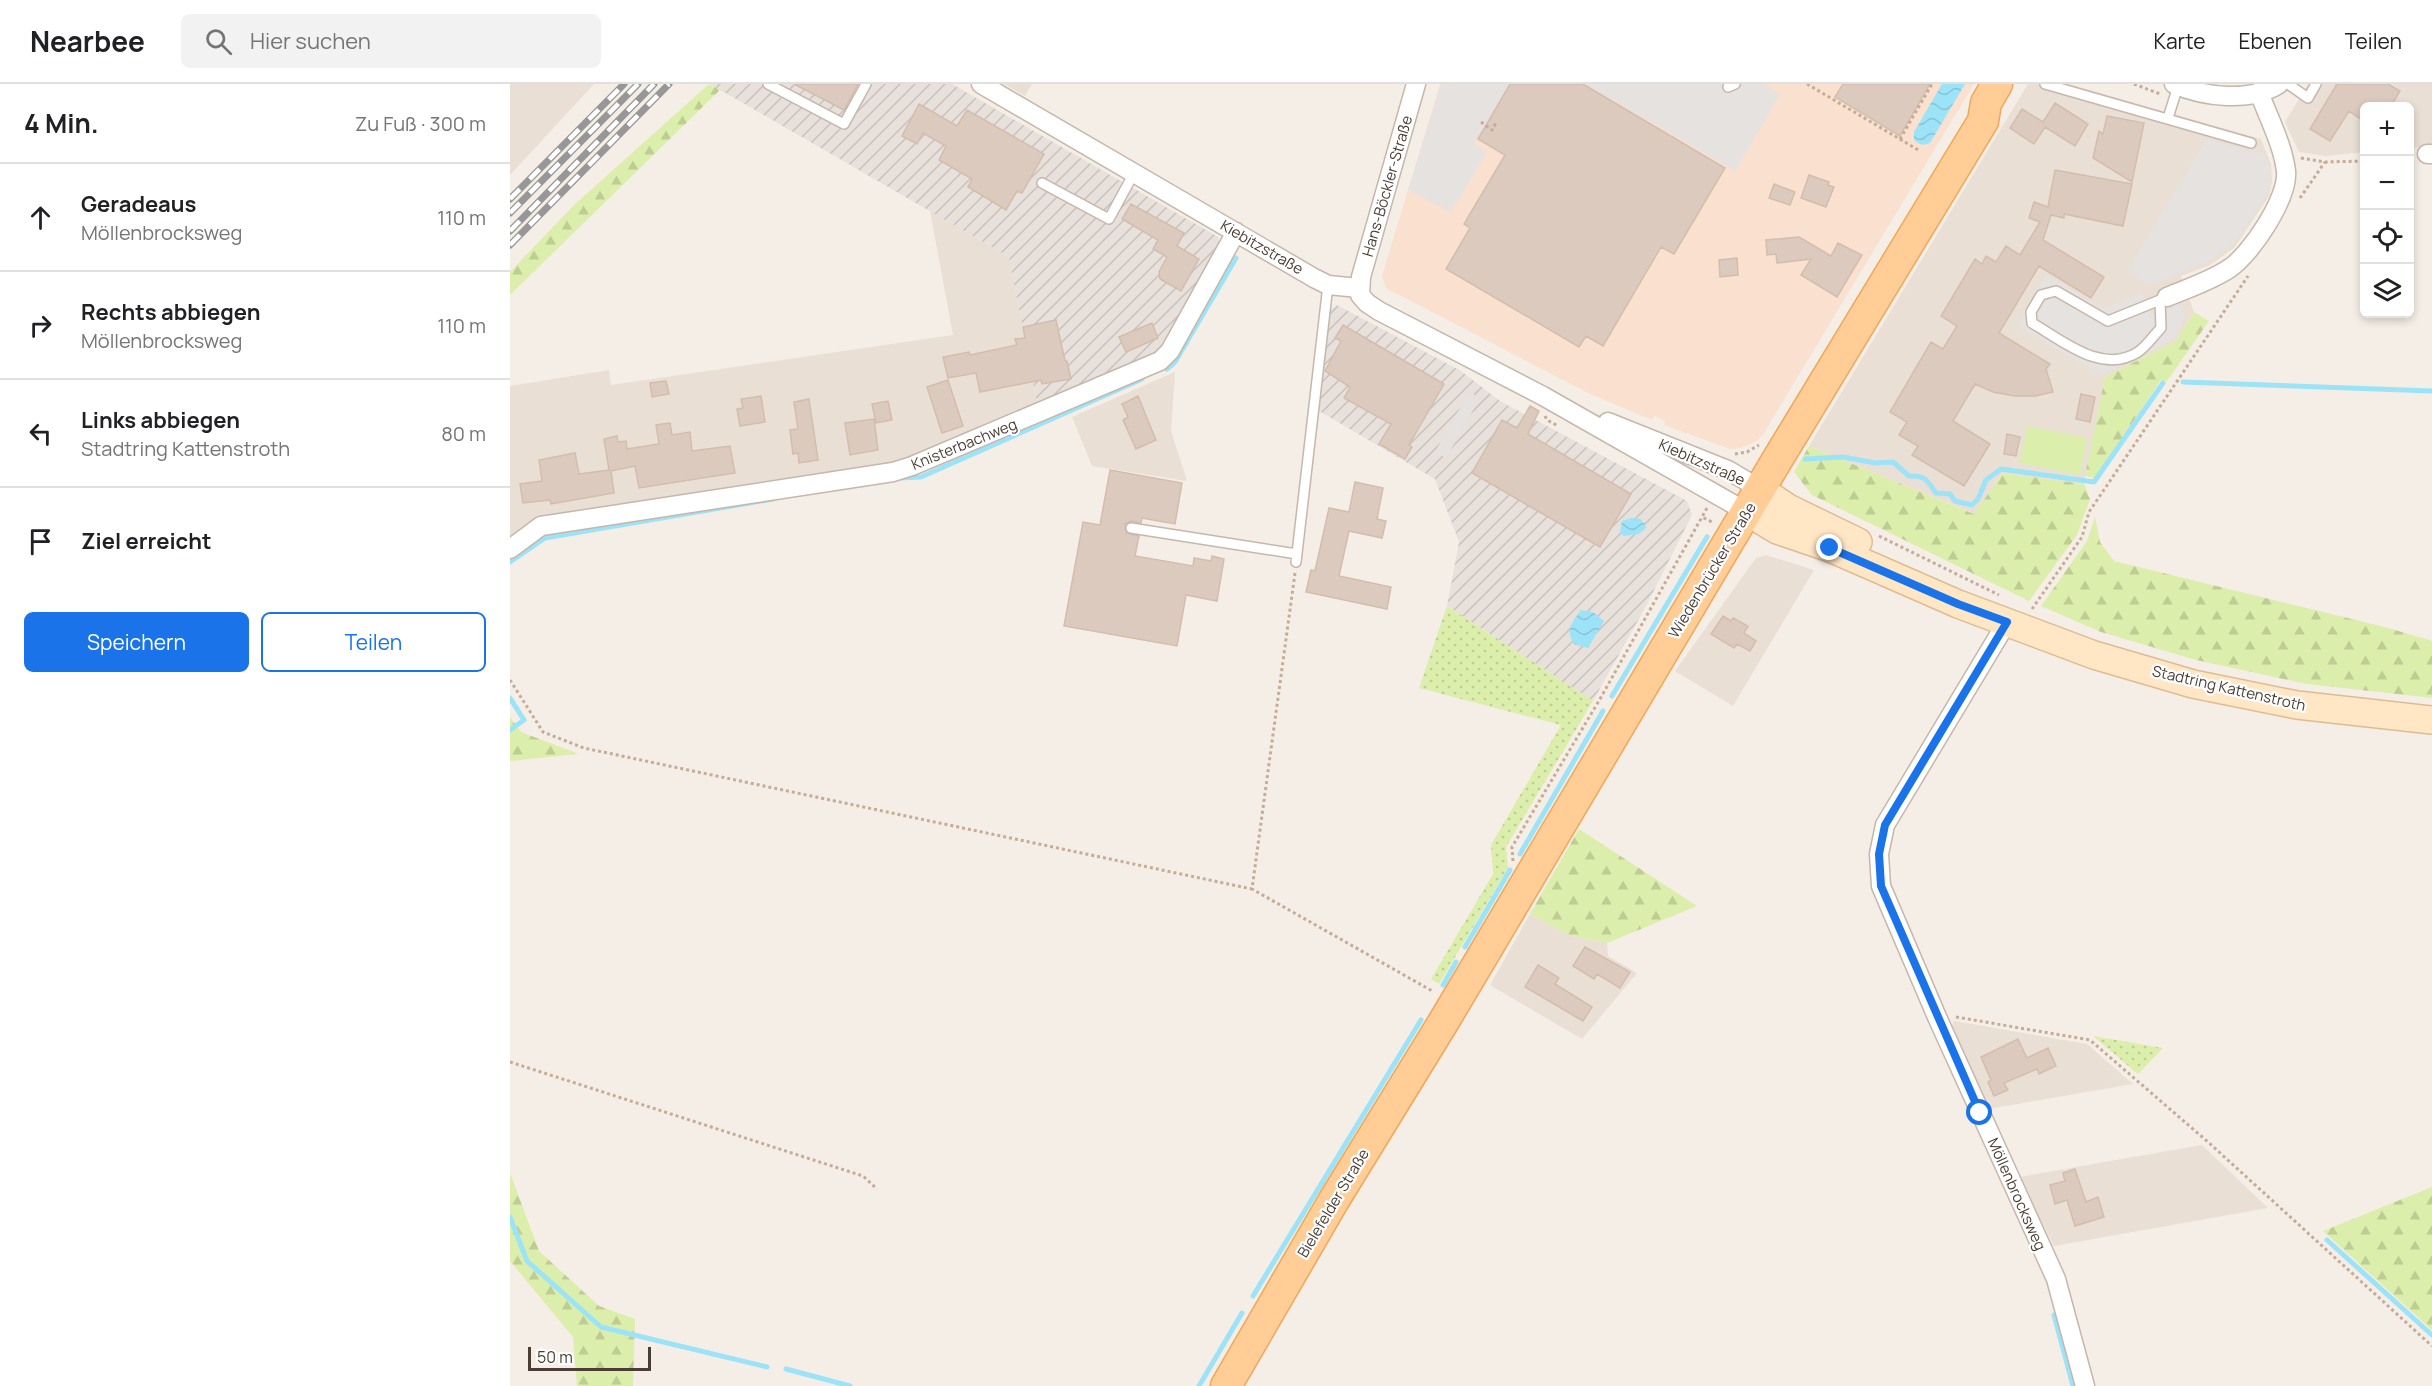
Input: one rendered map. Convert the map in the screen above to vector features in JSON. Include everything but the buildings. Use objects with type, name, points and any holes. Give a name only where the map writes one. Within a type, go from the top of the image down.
[{"type":"main road","name":"Wiedenbrücker Straße","points":[[1449,1012],[1523,873],[1754,500],[1983,121],[1986,103],[1997,84]]},
{"type":"main road","name":"Wiedenbrücker Straße","points":[[1983,121],[1999,109],[2015,84]]},
{"type":"main road","name":"Stadtring Kattenstroth","points":[[1754,500],[1777,530],[1830,548],[1958,604],[2009,611],[2094,655],[2193,684],[2297,705],[2432,720]]},
{"type":"main road","name":"Bielefelder Straße","points":[[1226,1386],[1334,1200],[1449,1012]]},
{"type":"street","name":"Kiebitzstraße","points":[[981,84],[1328,285],[1359,288],[1360,296],[1378,311],[1543,396],[1754,500]]},
{"type":"street","name":"Hans-Böckler-Straße","points":[[1359,288],[1416,84]]},
{"type":"street","points":[[2176,85],[2215,95],[2247,95],[2279,84]]},
{"type":"street","points":[[2163,298],[2214,277],[2244,257],[2282,200],[2287,174],[2285,162],[2259,92]]},
{"type":"street","name":"Knisterbachweg","points":[[510,549],[541,526],[893,472],[1160,361],[1170,351],[1236,232]]},
{"type":"street","name":"Kiebitzstraße","points":[[1543,396],[1728,470],[1754,500]]},
{"type":"street","name":"Möllenbrocksweg","points":[[2009,611],[1885,825],[1879,854],[1881,886],[1937,1017],[2056,1279],[2085,1386]]},
{"type":"lane","points":[[768,84],[844,124],[866,84]]},
{"type":"lane","points":[[2045,84],[2251,143]]},
{"type":"lane","points":[[2288,84],[2308,98],[2316,84]]},
{"type":"lane","points":[[2168,118],[2176,85]]},
{"type":"lane","points":[[1042,183],[1109,219],[1134,173]]},
{"type":"lane","points":[[1131,528],[1296,558],[1328,285]]},
{"type":"lane","points":[[2056,291],[2108,321],[2163,298],[2161,328],[2139,351],[2118,360],[2095,359],[2032,323],[2031,312],[2041,295],[2056,291]]},
{"type":"path","points":[[1807,84],[1920,151]]},
{"type":"path","points":[[1900,139],[1932,84]]},
{"type":"path","points":[[1480,122],[1492,130],[1497,121]]},
{"type":"path","points":[[2295,157],[2325,162],[2360,160]]},
{"type":"path","points":[[2296,202],[2325,162]]},
{"type":"path","points":[[1871,532],[2009,611],[2082,537],[2089,512],[2252,270]]},
{"type":"path","points":[[1737,454],[1747,452]]},
{"type":"path","points":[[1523,873],[1512,858],[1512,847],[1600,699],[1708,506]]},
{"type":"path","points":[[1702,517],[1719,526]]},
{"type":"path","points":[[1252,889],[1296,558]]},
{"type":"path","points":[[510,680],[543,732],[584,748],[1252,889],[1449,1012]]},
{"type":"path","points":[[1937,1017],[1945,1015],[2090,1040],[2208,1142],[2432,1346]]},
{"type":"path","points":[[510,1062],[863,1176],[877,1189]]},
{"type":"shaded area","points":[[510,84],[594,84],[510,175]]},
{"type":"shaded area","points":[[710,84],[952,84],[1218,237],[1221,249],[1157,356],[1038,408],[1009,257]]},
{"type":"shaded area","points":[[1004,84],[1032,84],[1025,96]]},
{"type":"shaded area","points":[[1440,84],[1974,84],[1762,436],[1754,443],[1730,449],[1664,425],[1665,421],[1654,416],[1652,420],[1588,393],[1386,288],[1382,276]]},
{"type":"shaded area","points":[[1441,84],[1509,84],[1474,144],[1487,152],[1451,212],[1408,190]]},
{"type":"shaded area","points":[[1586,84],[1764,84],[1780,94],[1735,171]]},
{"type":"shaded area","points":[[2028,84],[2069,84],[2261,139],[2271,164],[2272,181],[2269,196],[2234,248],[2210,265],[2181,276],[2194,312],[2176,341],[2105,377],[2084,484],[2003,473],[1975,514],[1809,446]]},
{"type":"shaded area","points":[[2308,84],[2432,84],[2432,146],[2414,148],[2414,102],[2360,102],[2360,152],[2326,156],[2299,152],[2285,122]]},
{"type":"shaded area","points":[[2207,139],[2265,155],[2269,164],[2268,194],[2232,246],[2209,261],[2149,285],[2127,271]]},
{"type":"shaded area","points":[[930,211],[1009,257],[1038,408],[891,466],[510,541],[510,386],[609,370],[611,385],[953,335]]},
{"type":"shaded area","points":[[2046,274],[2104,309],[2142,292],[2152,314],[2178,302],[2185,318],[2174,339],[2102,375],[2017,327]]},
{"type":"shaded area","points":[[1337,305],[1461,371],[1500,401],[1687,501],[1692,515],[1645,608],[1593,701],[1447,606],[1459,542],[1435,479],[1319,411],[1330,310]]},
{"type":"shaded area","points":[[1175,372],[1171,431],[1187,481],[1092,466],[1072,417]]},
{"type":"shaded area","points":[[1469,392],[1480,398],[1446,458],[1435,452]]},
{"type":"shaded area","points":[[1766,555],[1814,570],[1733,706],[1675,671],[1756,558]]},
{"type":"shaded area","points":[[1530,914],[1571,936],[1607,943],[1608,956],[1637,973],[1582,1039],[1490,985]]},
{"type":"shaded area","points":[[1954,1021],[2087,1044],[2133,1084],[1988,1109],[1951,1027]]},
{"type":"shaded area","points":[[2202,1145],[2268,1208],[2054,1246],[2019,1177]]},
{"type":"green space","points":[[709,84],[720,90],[510,295],[510,272],[574,205]]},
{"type":"green space","points":[[2194,312],[2209,321],[2167,381],[2161,380],[2095,478],[2085,476],[2105,377],[2176,341]]},
{"type":"green space","points":[[2027,426],[2087,438],[2080,475],[2020,463]]},
{"type":"green space","points":[[1809,446],[1974,514],[2003,473],[2084,484],[2090,499],[2077,535],[2029,601],[1812,495],[1794,472]]},
{"type":"green space","points":[[2095,517],[2100,542],[2114,561],[2385,627],[2432,641],[2432,698],[2307,684],[2196,660],[2101,632],[2041,606],[2087,541]]},
{"type":"green space","points":[[1447,606],[1593,701],[1506,847],[1508,868],[1439,984],[1431,979],[1493,874],[1491,845],[1561,725],[1419,688]]},
{"type":"green space","points":[[510,717],[521,732],[579,754],[510,761]]},
{"type":"green space","points":[[1579,829],[1697,906],[1607,943],[1571,936],[1530,914]]},
{"type":"green space","points":[[2093,1036],[2163,1048],[2138,1074]]},
{"type":"green space","points":[[510,1173],[539,1251],[599,1306],[635,1319],[633,1386],[577,1386],[573,1337],[510,1261]]},
{"type":"green space","points":[[2432,1187],[2432,1330],[2323,1231]]},
{"type":"water","points":[[1942,84],[1965,84],[1930,143],[1920,144],[1914,140],[1914,132]]},
{"type":"water","points":[[1631,518],[1640,519],[1646,528],[1639,534],[1623,536],[1620,531],[1622,521]]},
{"type":"water","points":[[1581,610],[1593,612],[1604,621],[1588,648],[1574,644],[1570,634],[1572,622]]},
{"type":"waterway","points":[[1167,369],[1175,362],[1236,258]]},
{"type":"waterway","points":[[900,478],[921,477],[1142,379]]},
{"type":"waterway","points":[[2183,382],[2432,391]]},
{"type":"waterway","points":[[1805,459],[1843,457],[1875,463],[1893,462],[1909,476],[1926,480],[1936,493],[1950,494],[1955,501],[1972,505],[1978,499],[1986,480],[2001,469],[2094,482],[2163,383]]},
{"type":"waterway","points":[[510,562],[545,538],[773,499]]},
{"type":"waterway","points":[[1612,696],[1707,537]]},
{"type":"waterway","points":[[510,698],[524,720],[510,730]]},
{"type":"waterway","points":[[1520,854],[1603,711]]},
{"type":"waterway","points":[[1465,947],[1510,870]]},
{"type":"waterway","points":[[1443,985],[1456,962]]},
{"type":"waterway","points":[[1253,1296],[1421,1020]]},
{"type":"waterway","points":[[510,1217],[527,1261],[601,1327],[767,1367]]},
{"type":"waterway","points":[[2327,1240],[2432,1335]]},
{"type":"waterway","points":[[1199,1386],[1242,1313]]},
{"type":"waterway","points":[[2054,1315],[2073,1386]]},
{"type":"waterway","points":[[786,1369],[850,1386]]},
{"type":"railway","points":[[510,199],[624,84]]},
{"type":"railway","points":[[510,213],[638,84]]},
{"type":"railway","points":[[510,231],[654,84]]},
{"type":"railway","points":[[510,245],[669,84]]},
{"type":"route","points":[[1830,548],[1958,604],[2007,622],[1885,825],[1879,854],[1881,886],[1980,1113]]}]
